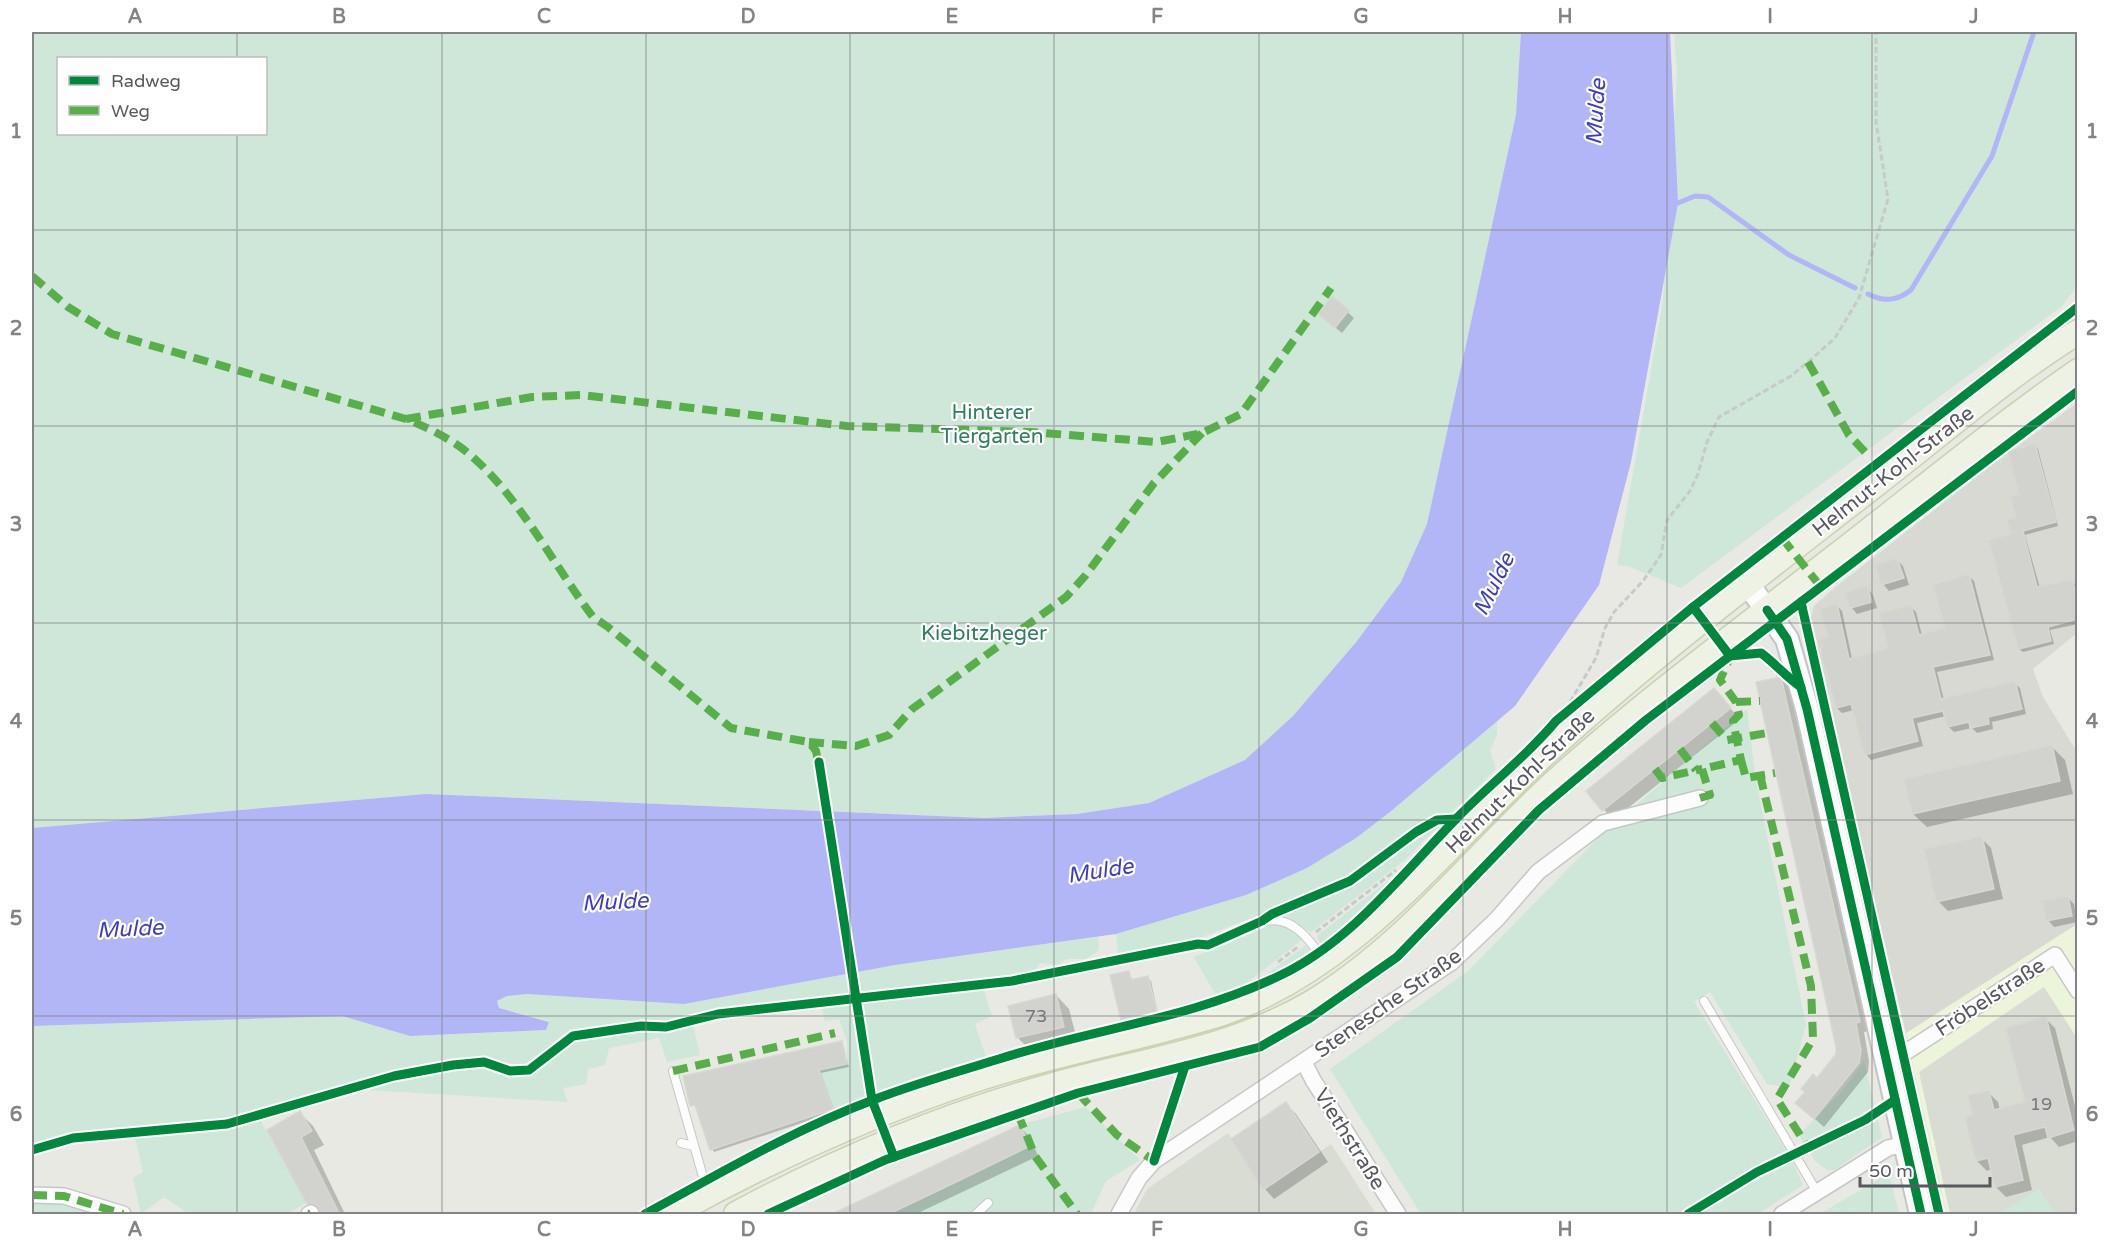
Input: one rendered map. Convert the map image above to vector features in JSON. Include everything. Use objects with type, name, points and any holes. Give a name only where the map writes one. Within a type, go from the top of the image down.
[{"type":"main road","name":"Helmut-Kohl-Straße","points":[[672,1215],[785,1154],[843,1129],[980,1078],[1195,1022],[1246,1005],[1297,979],[1324,961],[1390,907],[1498,797],[1609,696],[1748,584],[2008,382],[2078,332]]},
{"type":"main road","name":"Helmut-Kohl-Straße","points":[[736,1215],[856,1157],[933,1124],[1050,1086],[1218,1044],[1267,1026],[1310,1003],[1383,951],[1527,807],[1571,767],[1767,610],[2078,371]]},
{"type":"street","points":[[1748,584],[1787,639],[1808,709],[1921,1215]]},
{"type":"street","name":"Stenesche Straße","points":[[1119,1215],[1139,1178],[1154,1161],[1452,962],[1497,919],[1538,872],[1603,823],[1700,798]]},
{"type":"street","name":"Fröbelstraße","points":[[1887,1057],[1902,1054],[2055,955],[2078,991]]},
{"type":"street","name":"Viethstraße","points":[[1304,1062],[1398,1215]]},
{"type":"street","points":[[1782,1215],[1887,1148],[1905,1144]]},
{"type":"street","points":[[32,1195],[64,1197],[123,1215]]},
{"type":"lane","points":[[1208,945],[1262,921],[1285,921],[1309,938],[1324,961]]},
{"type":"lane","points":[[1704,1001],[1817,1192]]},
{"type":"lane","points":[[673,1071],[693,1146],[709,1194]]},
{"type":"lane","points":[[681,1143],[693,1146]]},
{"type":"lane","points":[[976,1215],[988,1203]]},
{"type":"path","points":[[1569,702],[1596,658],[1605,627],[1614,612],[1643,581],[1661,555],[1667,520],[1690,491],[1698,474],[1707,442],[1719,417],[1791,376],[1835,338],[1859,298],[1888,199],[1876,122],[1876,32]]},
{"type":"path","points":[[1262,921],[1272,914],[1350,881],[1416,832],[1437,820],[1456,819]]},
{"type":"path","points":[[1390,889],[1402,870]]},
{"type":"path","points":[[1272,967],[1402,870]]},
{"type":"path","points":[[1149,953],[1198,944],[1208,945]]},
{"type":"shaded area","points":[[2077,403],[2077,633],[2033,669],[2043,697],[2077,752],[2077,924],[1906,1033],[1809,626],[1814,606],[1993,464]]},
{"type":"shaded area","points":[[2077,924],[2077,1214],[1947,1214],[1906,1033]]},
{"type":"shaded area","points":[[2044,987],[2077,1038],[2077,1214],[1950,1214],[1919,1072]]},
{"type":"shaded area","points":[[1228,1133],[1263,1190],[1331,1144],[1376,1214],[1134,1214],[1147,1189]]},
{"type":"green space","name":"Hinterer Tiergarten","points":[[32,32],[1521,32],[1516,115],[1427,524],[1401,582],[1357,641],[1293,716],[1245,760],[1149,803],[1077,814],[984,818],[426,794],[32,828]]},
{"type":"green space","points":[[1674,32],[2077,32],[2077,286],[2062,306],[1681,588],[1630,567],[1617,565],[1663,301],[1677,74]]},
{"type":"green space","points":[[1747,709],[1756,782],[1806,1025],[1789,1088],[1767,1084],[1710,992],[1694,1002],[1790,1157],[1803,1185],[1758,1214],[1421,1214],[1330,1069],[1467,972],[1598,838]]},
{"type":"green space","points":[[1497,721],[1497,735],[1490,751],[1496,769],[1453,811],[1411,834],[1350,877],[1197,939],[1118,955],[1116,934],[1246,895],[1307,868],[1356,838]]},
{"type":"green space","points":[[1443,821],[1406,859],[1311,932],[1287,917],[1274,915],[1352,882],[1418,832]]},
{"type":"green space","points":[[1410,864],[1382,893],[1325,943],[1320,943],[1317,937],[1319,934]]},
{"type":"green space","points":[[1271,923],[1286,926],[1303,939],[1248,982],[1215,994],[1194,957]]},
{"type":"green space","points":[[1098,937],[1099,950],[1086,959],[1067,959],[1058,965],[1040,963],[1031,975],[986,981],[984,991],[992,1016],[975,1024],[986,1057],[874,1093],[871,1078],[863,1078],[865,1096],[833,1109],[818,1070],[847,1064],[847,1041],[839,1019],[825,1021],[821,1007],[815,1001],[742,1011],[693,1025],[700,1055],[667,1062],[659,1038],[609,1048],[605,1065],[588,1069],[586,1084],[563,1088],[568,1102],[367,1090],[261,1121],[306,1203],[287,1214],[189,1214],[164,1197],[141,1214],[133,1178],[143,1172],[135,1138],[75,1143],[32,1155],[32,1026],[342,1016],[410,1036],[546,1030],[549,1021],[499,1008],[497,1001],[507,996],[527,994],[684,1004],[895,965]]},
{"type":"green space","points":[[1306,945],[1310,952],[1307,955],[1252,985]]},
{"type":"green space","points":[[1864,1061],[1882,1137],[1834,1170],[1827,1170],[1815,1161],[1799,1135],[1844,1089]]},
{"type":"green space","points":[[1085,1107],[1140,1160],[1106,1181],[1091,1214],[887,1214],[1029,1145],[1020,1125]]},
{"type":"green space","points":[[1889,1173],[1899,1214],[1820,1214]]},
{"type":"green space","points":[[2039,1189],[2055,1214],[1998,1214]]},
{"type":"green space","points":[[32,1201],[65,1204],[102,1214],[32,1214]]},
{"type":"water","name":"Mulde","points":[[1521,32],[1670,32],[1678,203],[1631,462],[1599,585],[1515,706],[1356,838],[1307,868],[1246,895],[1116,934],[895,965],[684,1004],[527,994],[507,996],[497,1001],[499,1008],[549,1022],[546,1030],[410,1036],[342,1016],[32,1026],[32,828],[426,794],[984,818],[1077,814],[1149,803],[1245,760],[1293,716],[1357,641],[1401,582],[1427,524],[1516,115]]},
{"type":"building","points":[[1332,296],[1349,310],[1335,328],[1318,314]]},
{"type":"building","points":[[2035,444],[2056,522],[2023,531],[2037,587],[2072,579],[2078,601],[2078,619],[2048,627],[2051,641],[2018,649],[1989,540],[2011,534],[2007,520],[2016,518],[2010,496],[2019,494],[2008,451]]},
{"type":"building","points":[[1897,558],[1904,578],[1881,585],[1875,565]]},
{"type":"building","points":[[1969,574],[1990,655],[1933,667],[1941,699],[2015,681],[2022,709],[1988,717],[1989,724],[1970,728],[1969,722],[1947,727],[1943,711],[1912,718],[1918,741],[1864,755],[1851,704],[1836,708],[1818,640],[1828,637],[1820,609],[1837,604],[1849,659],[1888,648],[1879,613],[1911,605],[1919,635],[1945,628],[1933,585]]},
{"type":"building","points":[[1867,586],[1872,602],[1850,608],[1845,593]]},
{"type":"building","points":[[1781,677],[1860,1022],[1856,1023],[1861,1051],[1859,1063],[1814,1119],[1795,1103],[1805,1092],[1801,1089],[1813,1074],[1817,1078],[1836,1054],[1836,1047],[1756,682]]},
{"type":"building","points":[[1714,688],[1731,708],[1602,811],[1586,791]]},
{"type":"building","points":[[2052,745],[2060,781],[1912,814],[1904,779]]},
{"type":"building","points":[[1982,836],[1994,889],[1936,902],[1924,849]]},
{"type":"building","points":[[2068,896],[2072,916],[2046,921],[2042,901]]},
{"type":"building","points":[[1129,971],[1131,980],[1148,976],[1157,1012],[1121,1020],[1110,975]]},
{"type":"building","points":[[1056,994],[1064,1027],[1016,1038],[1008,1006]]},
{"type":"building","points":[[2046,1016],[2074,1130],[2048,1138],[2045,1127],[2013,1135],[2023,1180],[1995,1187],[1988,1158],[1976,1161],[1965,1118],[1973,1115],[1968,1095],[1989,1091],[1994,1110],[2025,1102],[2006,1028]]},
{"type":"building","points":[[842,1041],[847,1064],[819,1070],[833,1109],[710,1150],[695,1105],[690,1106],[683,1076]]},
{"type":"building","points":[[1286,1102],[1319,1152],[1263,1190],[1231,1139]]},
{"type":"building","points":[[300,1111],[312,1131],[301,1137],[340,1215],[321,1215],[317,1205],[307,1204],[267,1130]]},
{"type":"building","points":[[1020,1125],[1030,1146],[887,1215],[830,1215]]},
{"type":"waterway","points":[[1868,294],[1890,299],[1911,290],[1992,156],[2034,32]]},
{"type":"waterway","points":[[1678,203],[1695,196],[1708,197],[1789,255],[1855,288]]},
{"type":"marked path","points":[[32,276],[68,307],[112,334],[406,419],[449,440],[463,449],[500,485],[533,528],[593,617],[731,728],[809,742],[816,751],[819,766]]},
{"type":"marked path","points":[[406,419],[532,397],[581,395],[847,426],[1031,432],[1157,442],[1202,433],[1241,414],[1331,288]]},
{"type":"marked path","points":[[1808,362],[1849,435],[1867,454]]},
{"type":"marked path","points":[[809,742],[856,746],[889,735],[912,709],[1066,597],[1085,576],[1154,483],[1202,433]]},
{"type":"marked path","points":[[1782,538],[1820,586]]},
{"type":"marked path","points":[[1700,798],[1710,795],[1702,769],[1741,760],[1733,721],[1739,715],[1736,702],[1720,680],[1728,662]]},
{"type":"marked path","points":[[1736,702],[1760,701]]},
{"type":"marked path","points":[[1712,723],[1727,740],[1767,733]]},
{"type":"marked path","points":[[1680,749],[1696,770]]},
{"type":"marked path","points":[[1741,760],[1746,778],[1775,773]]},
{"type":"marked path","points":[[1655,769],[1662,778],[1702,769]]},
{"type":"marked path","points":[[1760,775],[1811,986],[1813,1039],[1777,1099],[1807,1146]]},
{"type":"marked path","points":[[673,1071],[835,1033]]},
{"type":"marked path","points":[[1078,1093],[1117,1135],[1154,1161]]},
{"type":"marked path","points":[[1018,1114],[1035,1156],[1077,1214]]},
{"type":"marked path","points":[[32,1195],[64,1196],[123,1214]]},
{"type":"cycle path","points":[[645,1214],[785,1139],[873,1100],[936,1078],[1034,1049],[1211,1003],[1245,991],[1305,962],[1330,945],[1375,905],[1457,818],[1556,721],[1693,607],[2078,307]]},
{"type":"cycle path","points":[[768,1214],[885,1160],[1078,1093],[1260,1047],[1310,1018],[1397,957],[1539,810],[1646,720],[2078,391]]},
{"type":"cycle path","points":[[1801,602],[1939,1214]]},
{"type":"cycle path","points":[[1693,607],[1730,656],[1761,653],[1801,687]]},
{"type":"cycle path","points":[[1767,610],[1787,639],[1807,709],[1921,1214]]},
{"type":"cycle path","points":[[819,762],[872,1100],[894,1157]]},
{"type":"cycle path","points":[[32,1150],[73,1138],[227,1124],[394,1076],[453,1065],[484,1062],[510,1071],[529,1070],[573,1036],[641,1026],[666,1027],[718,1014],[1012,981],[1198,944],[1208,945],[1262,921],[1272,914],[1350,881],[1416,832],[1437,820],[1456,819]]},
{"type":"cycle path","points":[[1154,1161],[1185,1066]]},
{"type":"cycle path","points":[[1688,1214],[1757,1172],[1865,1120],[1895,1100]]},
{"type":"park label","name":"Kiebitzheger","points":[[984,633]]}]
